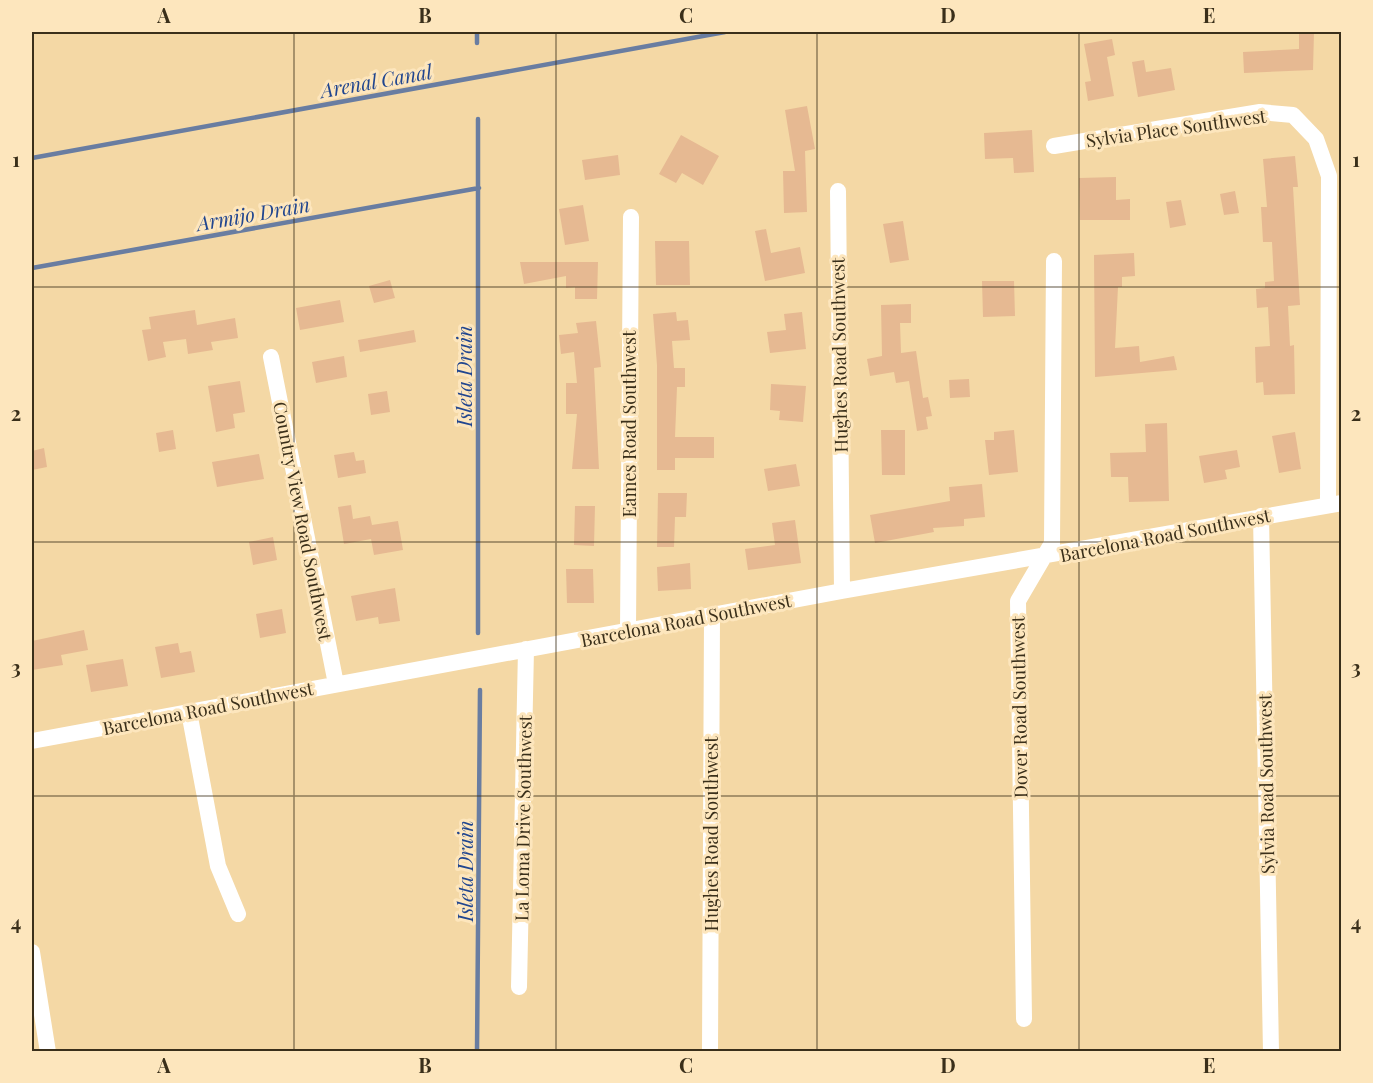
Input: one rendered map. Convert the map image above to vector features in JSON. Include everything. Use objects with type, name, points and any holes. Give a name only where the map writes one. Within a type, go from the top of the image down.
[{"type":"street","name":"Sylvia Place Southwest","points":[[1054,146],[1260,112],[1293,116],[1316,139],[1329,176],[1335,504]]},
{"type":"street","name":"Hughes Road Southwest","points":[[838,191],[842,591]]},
{"type":"street","name":"Eames Road Southwest","points":[[628,631],[631,217]]},
{"type":"street","name":"Dover Road Southwest","points":[[1024,1019],[1018,601],[1052,543],[1054,261]]},
{"type":"street","name":"Country View Road Southwest","points":[[271,357],[336,684]]},
{"type":"street","name":"Barcelona Road Southwest","points":[[32,741],[842,591],[1335,504]]},
{"type":"street","name":"Sylvia Road Southwest","points":[[1261,516],[1271,1052]]},
{"type":"street","name":"Hughes Road Southwest","points":[[710,1052],[712,616]]},
{"type":"street","name":"La Loma Drive Southwest","points":[[519,987],[526,649]]},
{"type":"street","points":[[189,712],[218,866],[237,914]]},
{"type":"street","points":[[32,952],[48,1052]]},
{"type":"building","points":[[1299,32],[1314,32],[1313,70],[1244,73],[1243,52],[1299,49]]},
{"type":"building","points":[[1112,39],[1115,55],[1107,57],[1114,96],[1088,101],[1085,82],[1091,81],[1084,44]]},
{"type":"building","points":[[1144,60],[1146,72],[1171,68],[1175,90],[1138,97],[1132,62]]},
{"type":"building","points":[[807,106],[815,149],[805,151],[807,212],[784,213],[783,171],[795,171],[785,110]]},
{"type":"building","points":[[1032,130],[1034,172],[1014,173],[1013,158],[985,159],[984,133]]},
{"type":"building","points":[[681,135],[719,156],[703,185],[682,173],[676,183],[659,174]]},
{"type":"building","points":[[618,155],[620,175],[585,180],[582,160]]},
{"type":"building","points":[[1295,156],[1298,187],[1293,187],[1300,305],[1288,306],[1290,346],[1294,345],[1295,394],[1264,395],[1263,382],[1256,383],[1255,347],[1270,346],[1268,307],[1257,308],[1256,289],[1265,288],[1265,282],[1274,281],[1272,242],[1263,242],[1261,207],[1267,207],[1263,159]]},
{"type":"building","points":[[1116,177],[1116,200],[1130,199],[1130,220],[1080,220],[1079,178]]},
{"type":"building","points":[[1235,191],[1239,213],[1224,215],[1220,194]]},
{"type":"building","points":[[1181,200],[1186,225],[1170,228],[1166,202]]},
{"type":"building","points":[[583,205],[589,241],[565,245],[559,209]]},
{"type":"building","points":[[903,221],[909,260],[890,263],[883,224]]},
{"type":"building","points":[[766,229],[771,253],[800,247],[805,273],[765,281],[755,231]]},
{"type":"building","points":[[655,241],[689,241],[690,285],[656,285]]},
{"type":"building","points":[[1134,253],[1135,276],[1122,277],[1122,287],[1118,287],[1115,348],[1139,346],[1140,362],[1174,356],[1177,370],[1095,377],[1094,255]]},
{"type":"building","points":[[520,262],[598,262],[597,299],[575,299],[575,287],[566,288],[566,276],[524,284]]},
{"type":"building","points":[[390,280],[395,298],[374,303],[369,286]]},
{"type":"building","points":[[982,281],[1014,281],[1015,316],[983,317]]},
{"type":"building","points":[[340,300],[344,322],[300,330],[296,308]]},
{"type":"building","points":[[911,304],[911,323],[900,323],[901,353],[916,351],[923,398],[928,397],[932,416],[926,417],[928,429],[917,431],[909,381],[896,383],[894,372],[870,376],[867,359],[882,356],[881,305]]},
{"type":"building","points":[[195,310],[197,325],[235,318],[238,338],[211,342],[213,350],[188,354],[186,339],[163,342],[166,357],[148,361],[142,330],[151,329],[149,317]]},
{"type":"building","points":[[676,312],[677,321],[688,320],[690,340],[672,341],[674,368],[685,368],[685,387],[677,387],[675,437],[714,437],[714,458],[675,458],[675,470],[657,470],[657,365],[653,314]]},
{"type":"building","points":[[802,312],[806,349],[770,353],[767,332],[786,330],[784,314]]},
{"type":"building","points":[[596,321],[601,367],[594,368],[599,469],[572,469],[577,414],[566,414],[566,383],[577,383],[574,352],[561,354],[559,335],[578,333],[576,323]]},
{"type":"building","points":[[414,330],[416,342],[360,352],[358,340]]},
{"type":"building","points":[[344,356],[347,377],[316,383],[312,362]]},
{"type":"building","points":[[969,379],[970,397],[950,398],[949,380]]},
{"type":"building","points":[[240,381],[245,412],[233,414],[235,428],[216,432],[208,386]]},
{"type":"building","points":[[771,384],[806,386],[803,422],[779,420],[780,411],[770,410]]},
{"type":"building","points":[[387,391],[390,412],[371,415],[368,394]]},
{"type":"building","points":[[1167,423],[1169,501],[1129,502],[1128,477],[1111,477],[1110,453],[1146,452],[1145,424]]},
{"type":"building","points":[[173,430],[176,449],[159,452],[156,433]]},
{"type":"building","points":[[881,430],[905,430],[905,475],[882,475]]},
{"type":"building","points":[[1014,430],[1018,472],[989,475],[985,440],[994,440],[994,432]]},
{"type":"building","points":[[1295,432],[1301,469],[1279,473],[1272,436]]},
{"type":"building","points":[[44,448],[47,467],[32,470],[32,451]]},
{"type":"building","points":[[1237,450],[1240,467],[1225,470],[1227,479],[1204,483],[1199,456]]},
{"type":"building","points":[[354,452],[356,461],[364,460],[366,473],[338,478],[334,455]]},
{"type":"building","points":[[259,454],[264,479],[217,487],[212,462]]},
{"type":"building","points":[[796,464],[800,486],[768,491],[764,469]]},
{"type":"building","points":[[982,484],[985,517],[964,519],[964,526],[933,528],[934,532],[875,543],[870,515],[950,501],[949,487]]},
{"type":"building","points":[[658,493],[687,493],[686,517],[675,517],[674,547],[657,547]]},
{"type":"building","points":[[351,505],[353,519],[370,516],[372,525],[398,521],[403,550],[374,555],[371,539],[344,544],[338,507]]},
{"type":"building","points":[[575,506],[595,506],[594,546],[574,545]]},
{"type":"building","points":[[795,520],[801,563],[748,570],[745,549],[775,545],[772,523]]},
{"type":"building","points":[[273,537],[277,560],[253,565],[249,542]]},
{"type":"building","points":[[690,563],[691,589],[658,591],[657,567]]},
{"type":"building","points":[[566,569],[593,569],[594,603],[567,603]]},
{"type":"building","points":[[395,588],[400,621],[379,624],[378,617],[356,621],[351,596]]},
{"type":"building","points":[[282,609],[286,633],[260,638],[256,614]]},
{"type":"building","points":[[84,630],[88,650],[61,655],[63,665],[32,670],[32,641]]},
{"type":"building","points":[[178,643],[180,653],[191,651],[195,672],[161,678],[155,647]]},
{"type":"building","points":[[123,659],[128,686],[91,692],[86,665]]},
{"type":"waterway","name":"Isleta Drain","points":[[477,32],[477,43]]},
{"type":"waterway","name":"Arenal Canal","points":[[32,158],[725,32]]},
{"type":"waterway","name":"Isleta Drain","points":[[478,119],[478,633]]},
{"type":"waterway","name":"Armijo Drain","points":[[32,268],[479,188]]},
{"type":"waterway","name":"Isleta Drain","points":[[477,1052],[480,690]]}]
